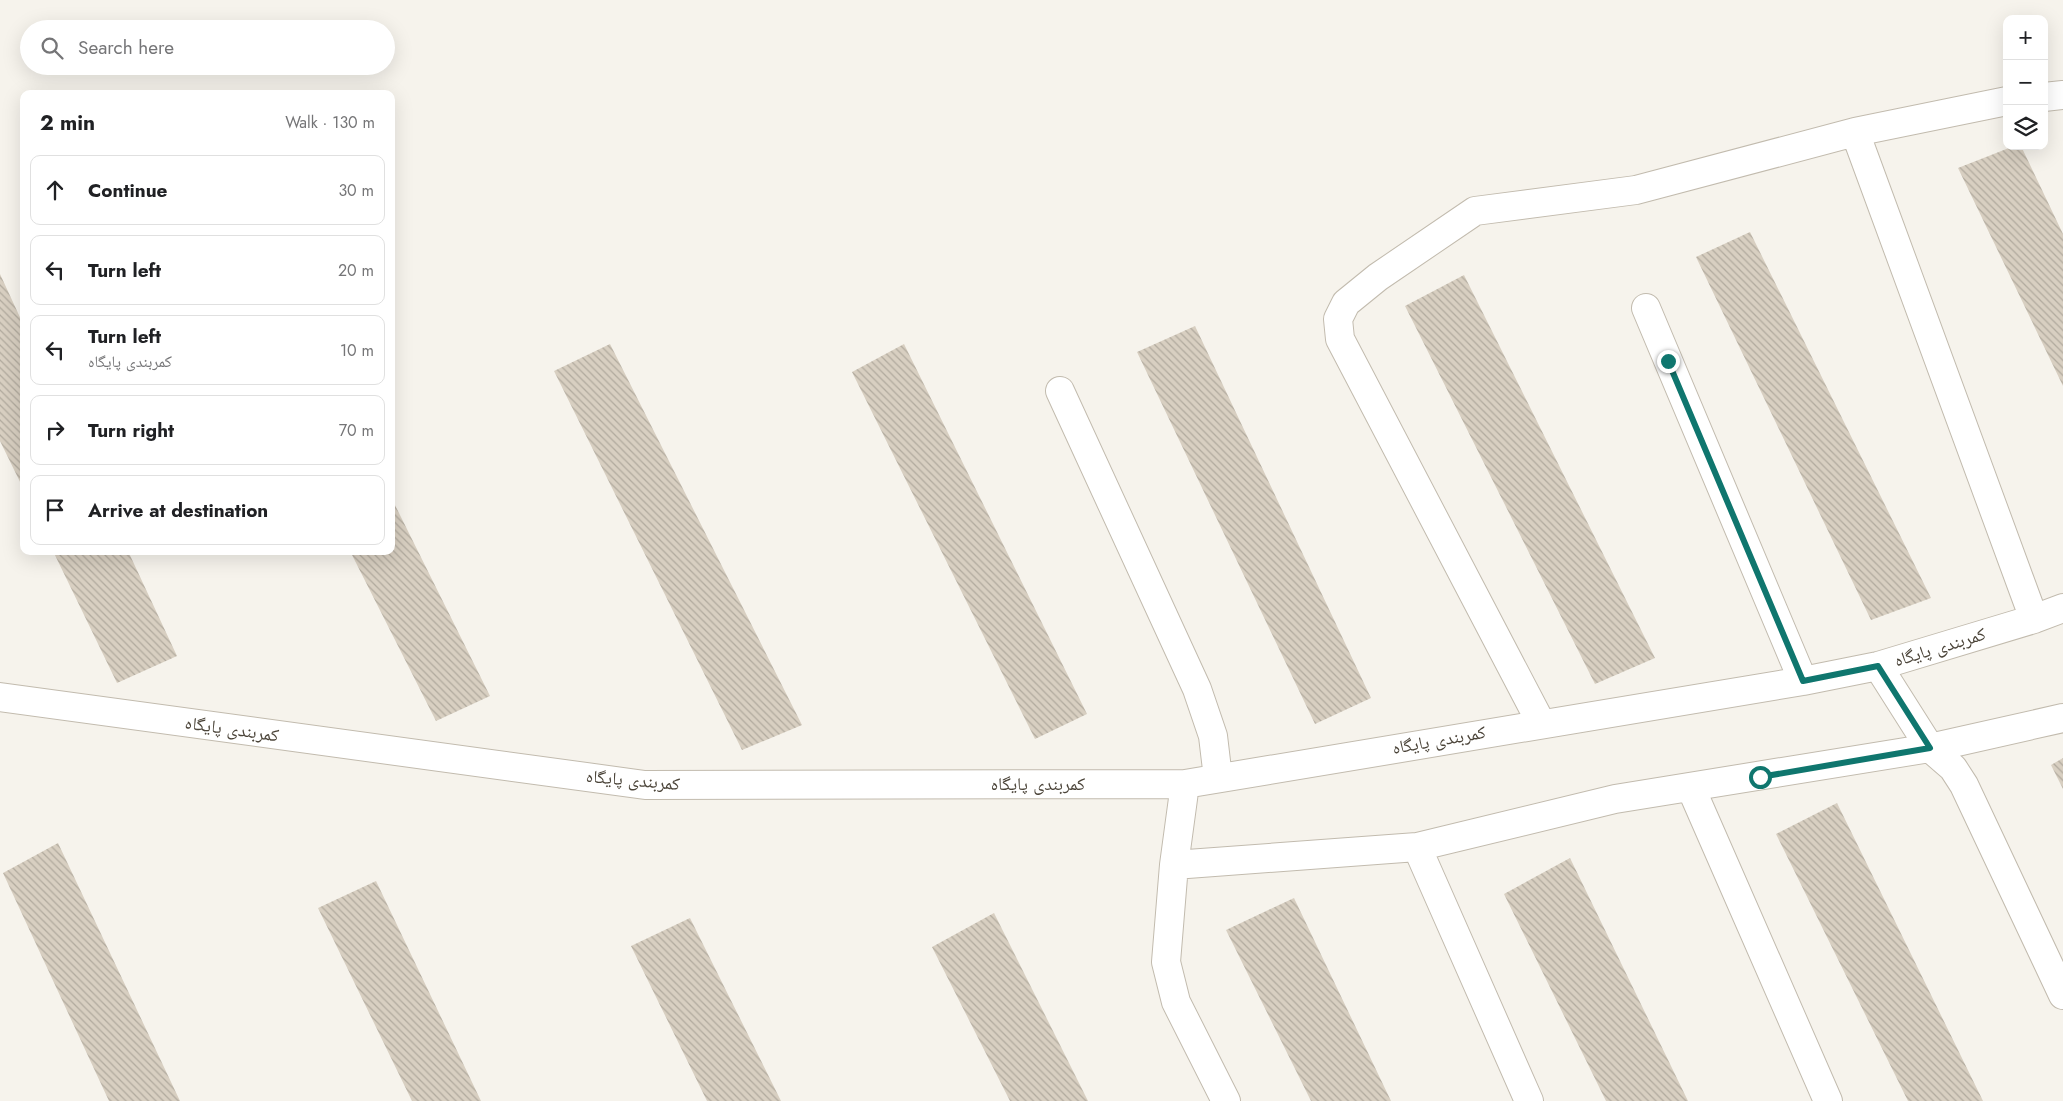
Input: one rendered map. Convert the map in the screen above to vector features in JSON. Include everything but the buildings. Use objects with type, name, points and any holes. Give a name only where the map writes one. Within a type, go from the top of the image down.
[{"type":"street","points":[[2048,97],[2063,95]]},
{"type":"street","points":[[1541,723],[1340,339],[1338,319],[1346,303],[1378,276],[1474,210],[1636,190],[1855,132],[2003,102]]},
{"type":"street","points":[[1855,132],[2034,619]]},
{"type":"street","points":[[1646,308],[1803,681]]},
{"type":"street","points":[[1060,391],[1197,689],[1213,736],[1218,778]]},
{"type":"street","name":"کمربندی پایگاه","points":[[0,697],[645,785],[1185,784],[1541,723],[1803,681],[1878,666],[2034,619],[2063,608]]},
{"type":"street","points":[[1878,666],[1930,748],[1953,768],[1964,785],[2063,995]]},
{"type":"street","points":[[1174,866],[1416,847],[1615,799],[1930,748],[2063,718]]},
{"type":"street","points":[[1185,784],[1174,866],[1166,962],[1176,1002],[1226,1101]]},
{"type":"street","points":[[1692,788],[1828,1101]]},
{"type":"street","points":[[1416,847],[1528,1101]]},
{"type":"route","points":[[1668,361],[1803,681],[1878,666],[1930,748],[1760,777]]}]
